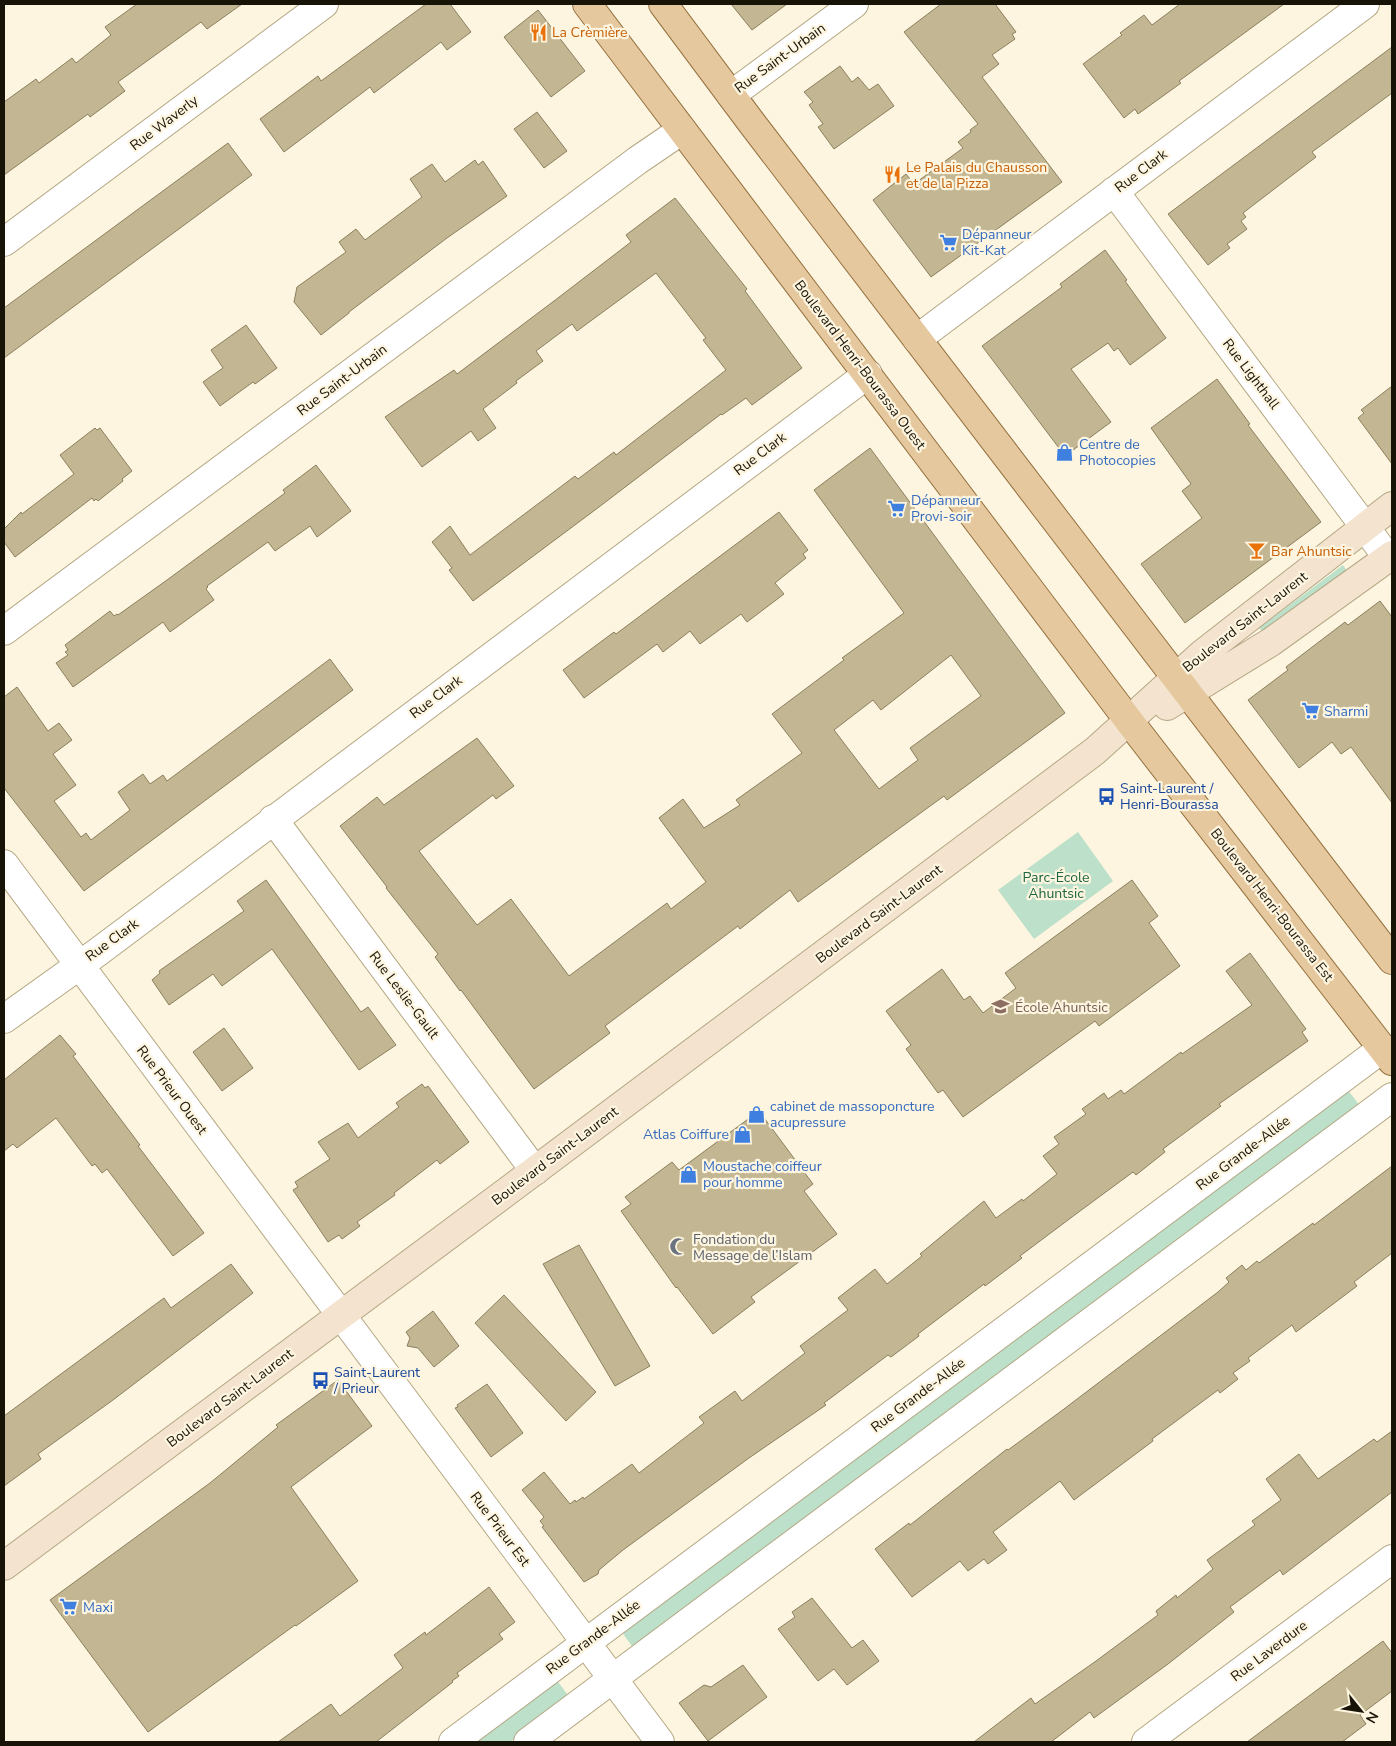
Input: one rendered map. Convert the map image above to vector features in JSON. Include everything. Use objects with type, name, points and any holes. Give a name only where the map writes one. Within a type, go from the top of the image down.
[{"type":"main road","name":"Boulevard Henri-Bourassa Ouest","points":[[587,4],[1131,724]]},
{"type":"main road","points":[[662,4],[1392,960]]},
{"type":"main road","name":"Boulevard Saint-Laurent","points":[[1182,686],[1202,654],[1392,506]]},
{"type":"main road","name":"Boulevard Saint-Laurent","points":[[4,1566],[1182,686],[1271,642],[1390,556]]},
{"type":"main road","name":"Boulevard Henri-Bourassa Est","points":[[1131,724],[1388,1054]]},
{"type":"street","name":"Rue Waverly","points":[[4,242],[324,4]]},
{"type":"street","name":"Rue Saint-Urbain","points":[[731,95],[854,4]]},
{"type":"street","name":"Rue Clark","points":[[917,339],[1365,4]]},
{"type":"street","name":"Rue Saint-Urbain","points":[[4,631],[587,198],[682,130]]},
{"type":"street","name":"Rue Lighthall","points":[[1114,191],[1365,527],[1390,556]]},
{"type":"street","name":"Rue Clark","points":[[4,1019],[98,952],[868,374]]},
{"type":"street","name":"Rue Leslie-Gault","points":[[273,819],[535,1171]]},
{"type":"street","name":"Rue Prieur Ouest","points":[[4,864],[340,1315]]},
{"type":"street","name":"Rue Grande-Allée","points":[[453,1742],[585,1643],[1388,1054]]},
{"type":"street","points":[[528,1742],[1392,1097]]},
{"type":"street","name":"Rue Prieur Est","points":[[340,1315],[660,1742]]},
{"type":"street","name":"Rue Laverdure","points":[[1146,1742],[1392,1559]]},
{"type":"green space","points":[[1343,565],[1349,574],[1263,632],[1259,628]]},
{"type":"green space","name":"Parc-École Ahuntsic","points":[[1078,832],[1113,881],[1034,939],[998,890]]},
{"type":"green space","points":[[1347,1089],[1361,1107],[634,1649],[621,1631]]},
{"type":"green space","points":[[556,1679],[570,1698],[510,1742],[472,1742]]},
{"type":"building","points":[[137,4],[242,4],[207,29],[201,22],[118,82],[125,91],[90,117],[88,114],[4,175],[4,102],[36,79],[39,83],[72,58],[76,63],[111,35],[105,27]]},
{"type":"building","points":[[426,4],[450,4],[471,32],[447,50],[441,42],[374,93],[370,87],[284,152],[260,119],[318,76],[321,81]]},
{"type":"building","points":[[731,4],[787,4],[752,30]]},
{"type":"building","points":[[941,4],[995,4],[1016,32],[1012,34],[1015,39],[992,55],[999,64],[982,77],[1062,182],[931,277],[873,200],[906,174],[914,184],[963,148],[958,142],[978,124],[904,32]]},
{"type":"building","points":[[1180,4],[1284,4],[1179,81],[1181,83],[1138,114],[1135,109],[1124,118],[1083,64],[1122,35],[1120,33],[1144,15],[1152,25]]},
{"type":"building","points":[[538,10],[585,71],[551,97],[504,37]]},
{"type":"building","points":[[1392,47],[1392,93],[1312,152],[1316,157],[1243,213],[1246,217],[1241,221],[1247,229],[1227,244],[1230,248],[1208,265],[1168,214]]},
{"type":"building","points":[[840,66],[852,82],[858,77],[869,90],[878,84],[894,106],[834,149],[818,127],[823,124],[809,105],[813,102],[804,92]]},
{"type":"building","points":[[537,112],[567,151],[544,168],[514,129]]},
{"type":"building","points":[[228,143],[252,175],[4,358],[4,308]]},
{"type":"building","points":[[475,160],[478,165],[483,161],[507,196],[447,238],[321,335],[294,302],[297,287],[346,252],[339,242],[356,229],[365,240],[422,197],[410,179],[432,164],[445,182]]},
{"type":"building","points":[[675,198],[747,289],[745,291],[802,368],[752,405],[746,398],[721,414],[473,601],[449,570],[452,568],[432,542],[450,526],[470,555],[575,476],[578,479],[614,452],[616,455],[726,370],[703,340],[706,338],[656,273],[577,331],[572,324],[536,351],[543,361],[483,409],[496,428],[478,441],[471,431],[422,467],[385,417],[454,370],[457,374],[554,301],[631,242],[626,235]]},
{"type":"building","points":[[1105,250],[1166,338],[1130,365],[1118,348],[1114,351],[1108,343],[1071,369],[1111,422],[1065,456],[982,346],[1062,287],[1060,284]]},
{"type":"building","points":[[246,325],[277,368],[255,384],[253,382],[220,406],[203,382],[223,368],[211,350]]},
{"type":"building","points":[[1217,379],[1250,424],[1248,425],[1321,522],[1185,623],[1141,564],[1202,518],[1182,491],[1191,484],[1151,428]]},
{"type":"building","points":[[1392,386],[1392,464],[1358,418],[1364,413],[1361,410]]},
{"type":"building","points":[[95,428],[97,430],[100,428],[132,471],[122,479],[123,481],[98,501],[96,499],[94,501],[92,498],[15,557],[4,542],[4,529],[21,512],[22,514],[74,474],[60,455]]},
{"type":"building","points":[[870,448],[1065,713],[947,800],[944,796],[798,902],[790,890],[740,929],[738,926],[605,1026],[610,1033],[534,1089],[435,957],[438,954],[340,826],[377,797],[384,805],[477,738],[514,786],[496,799],[493,795],[419,851],[477,925],[511,899],[569,976],[667,903],[671,909],[706,882],[659,818],[683,799],[704,828],[740,805],[736,800],[802,753],[772,714],[844,660],[842,658],[904,613],[814,490]],"holes":[[[951,655],[981,696],[910,748],[918,760],[879,789],[834,730],[873,700],[881,710]]]},
{"type":"building","points":[[316,465],[351,511],[317,537],[310,526],[275,551],[268,542],[207,586],[206,589],[214,600],[170,632],[163,622],[73,687],[56,663],[68,655],[65,652],[68,650],[65,645],[110,611],[114,616],[118,615],[167,580],[285,493],[283,490]]},
{"type":"building","points":[[779,512],[808,550],[803,554],[806,558],[775,583],[784,594],[747,622],[741,614],[700,644],[690,631],[663,652],[657,644],[584,698],[563,670],[614,632],[616,634]]},
{"type":"building","points":[[1380,601],[1392,617],[1392,803],[1351,747],[1341,754],[1332,742],[1299,768],[1248,700],[1288,670],[1286,667],[1345,622],[1348,625]]},
{"type":"building","points":[[330,659],[353,690],[84,891],[4,788],[4,697],[17,687],[48,731],[59,723],[72,740],[53,754],[76,785],[54,801],[81,837],[86,833],[91,840],[130,810],[118,792],[143,774],[150,784],[163,775],[167,781]]},
{"type":"building","points":[[266,880],[361,1012],[368,1007],[396,1045],[359,1070],[272,949],[222,986],[213,974],[169,1005],[152,980],[160,973],[159,971],[244,911],[237,901]]},
{"type":"building","points":[[1132,880],[1158,916],[1149,923],[1180,966],[1099,1026],[1095,1021],[963,1117],[943,1090],[938,1093],[906,1049],[911,1045],[886,1011],[942,969],[964,1000],[970,996],[983,1013],[1016,988],[1005,973]]},
{"type":"building","points":[[1250,953],[1306,1029],[1302,1032],[1308,1041],[1219,1104],[1221,1106],[1163,1149],[1165,1152],[1136,1175],[1133,1172],[1076,1214],[1020,1256],[1022,1258],[985,1286],[984,1284],[891,1357],[888,1355],[824,1403],[826,1405],[749,1458],[623,1550],[599,1570],[598,1574],[584,1582],[542,1527],[544,1526],[540,1521],[544,1517],[522,1490],[544,1472],[570,1504],[583,1497],[584,1499],[632,1464],[639,1473],[704,1423],[699,1417],[735,1391],[742,1401],[805,1353],[800,1346],[848,1310],[838,1298],[875,1269],[887,1284],[984,1201],[996,1218],[1022,1199],[1023,1201],[1057,1174],[1043,1156],[1059,1144],[1054,1137],[1086,1114],[1082,1109],[1104,1093],[1108,1099],[1121,1090],[1124,1094],[1181,1052],[1182,1054],[1252,1005],[1226,971]]},
{"type":"building","points":[[224,1028],[253,1068],[222,1091],[193,1052]]},
{"type":"building","points":[[60,1035],[76,1054],[73,1056],[140,1145],[138,1146],[204,1233],[173,1256],[107,1169],[102,1173],[95,1164],[92,1166],[56,1118],[17,1148],[13,1144],[4,1151],[4,1080]]},
{"type":"building","points":[[422,1084],[425,1088],[428,1086],[469,1142],[440,1164],[437,1160],[394,1193],[395,1195],[357,1222],[360,1226],[342,1239],[339,1235],[328,1242],[293,1190],[298,1187],[295,1182],[330,1159],[318,1142],[348,1123],[358,1138],[399,1107],[396,1103]]},
{"type":"building","points":[[759,1111],[813,1184],[804,1191],[837,1234],[751,1297],[755,1302],[713,1334],[676,1288],[621,1211],[631,1204],[625,1197],[672,1162],[679,1170]]},
{"type":"building","points":[[1392,1166],[1392,1253],[1354,1282],[1357,1286],[1296,1332],[1292,1325],[1248,1358],[1250,1361],[1233,1373],[1238,1379],[1220,1393],[1218,1390],[1074,1500],[1060,1481],[993,1532],[1007,1550],[988,1564],[984,1559],[968,1571],[960,1561],[912,1597],[875,1549],[909,1523],[910,1525],[1007,1449],[1060,1412],[1218,1292],[1229,1282],[1226,1278],[1242,1265],[1246,1270],[1257,1261],[1259,1263],[1313,1223],[1314,1225]]},
{"type":"building","points":[[579,1245],[650,1366],[615,1386],[543,1264]]},
{"type":"building","points":[[231,1264],[253,1293],[113,1400],[38,1454],[41,1459],[4,1486],[4,1416],[164,1298],[171,1308]]},
{"type":"building","points":[[504,1295],[596,1392],[566,1421],[475,1323]]},
{"type":"building","points":[[433,1311],[459,1346],[434,1367],[418,1348],[407,1346],[410,1338],[406,1332]]},
{"type":"building","points":[[338,1380],[372,1426],[291,1487],[358,1581],[148,1732],[50,1600],[210,1483],[278,1427],[276,1425]]},
{"type":"building","points":[[487,1384],[523,1433],[491,1457],[455,1408]]},
{"type":"building","points":[[1392,1431],[1392,1492],[1283,1575],[1280,1570],[1230,1607],[1234,1612],[1168,1664],[1094,1718],[1090,1712],[1051,1742],[974,1742],[1031,1698],[1035,1704],[1096,1661],[1158,1615],[1156,1611],[1176,1595],[1177,1598],[1213,1569],[1207,1560],[1255,1525],[1252,1521],[1281,1500],[1266,1479],[1299,1454],[1318,1479],[1374,1439],[1377,1442]]},
{"type":"building","points":[[489,1587],[515,1622],[499,1634],[503,1639],[457,1673],[459,1676],[453,1682],[376,1742],[278,1742],[331,1704],[340,1716],[403,1668],[394,1655],[425,1632],[426,1635]]},
{"type":"building","points":[[812,1598],[852,1648],[863,1640],[879,1661],[847,1685],[834,1669],[818,1681],[778,1629],[795,1617],[792,1612]]},
{"type":"building","points":[[1383,1641],[1392,1653],[1392,1691],[1360,1715],[1366,1724],[1342,1742],[1247,1742]]},
{"type":"building","points":[[743,1665],[767,1697],[708,1741],[679,1703],[704,1685],[711,1687]]},
{"type":"place","name":"La Crèmière","points":[[538,32]]},
{"type":"place","name":"Le Palais du Chausson et de la Pizza","points":[[892,175]]},
{"type":"place","name":"Dépanneur Kit-Kat","points":[[948,242]]},
{"type":"place","name":"Centre de Photocopies","points":[[1065,452]]},
{"type":"place","name":"Dépanneur Provi-soir","points":[[897,508]]},
{"type":"place","name":"Bar Ahuntsic","points":[[1257,551]]},
{"type":"place","name":"Sharmi","points":[[1310,711]]},
{"type":"place","name":"Saint-Laurent / Henri-Bourassa","points":[[1106,796]]},
{"type":"place","name":"École Ahuntsic","points":[[1001,1007]]},
{"type":"place","name":"cabinet de massoponcture acupressure","points":[[756,1114]]},
{"type":"place","name":"Atlas Coiffure","points":[[743,1134]]},
{"type":"place","name":"Moustache coiffeur pour homme","points":[[689,1174]]},
{"type":"place","name":"Fondation du Message de l’Islam","points":[[679,1247]]},
{"type":"place","name":"Saint-Laurent / Prieur","points":[[320,1380]]},
{"type":"place","name":"Maxi","points":[[69,1607]]}]
